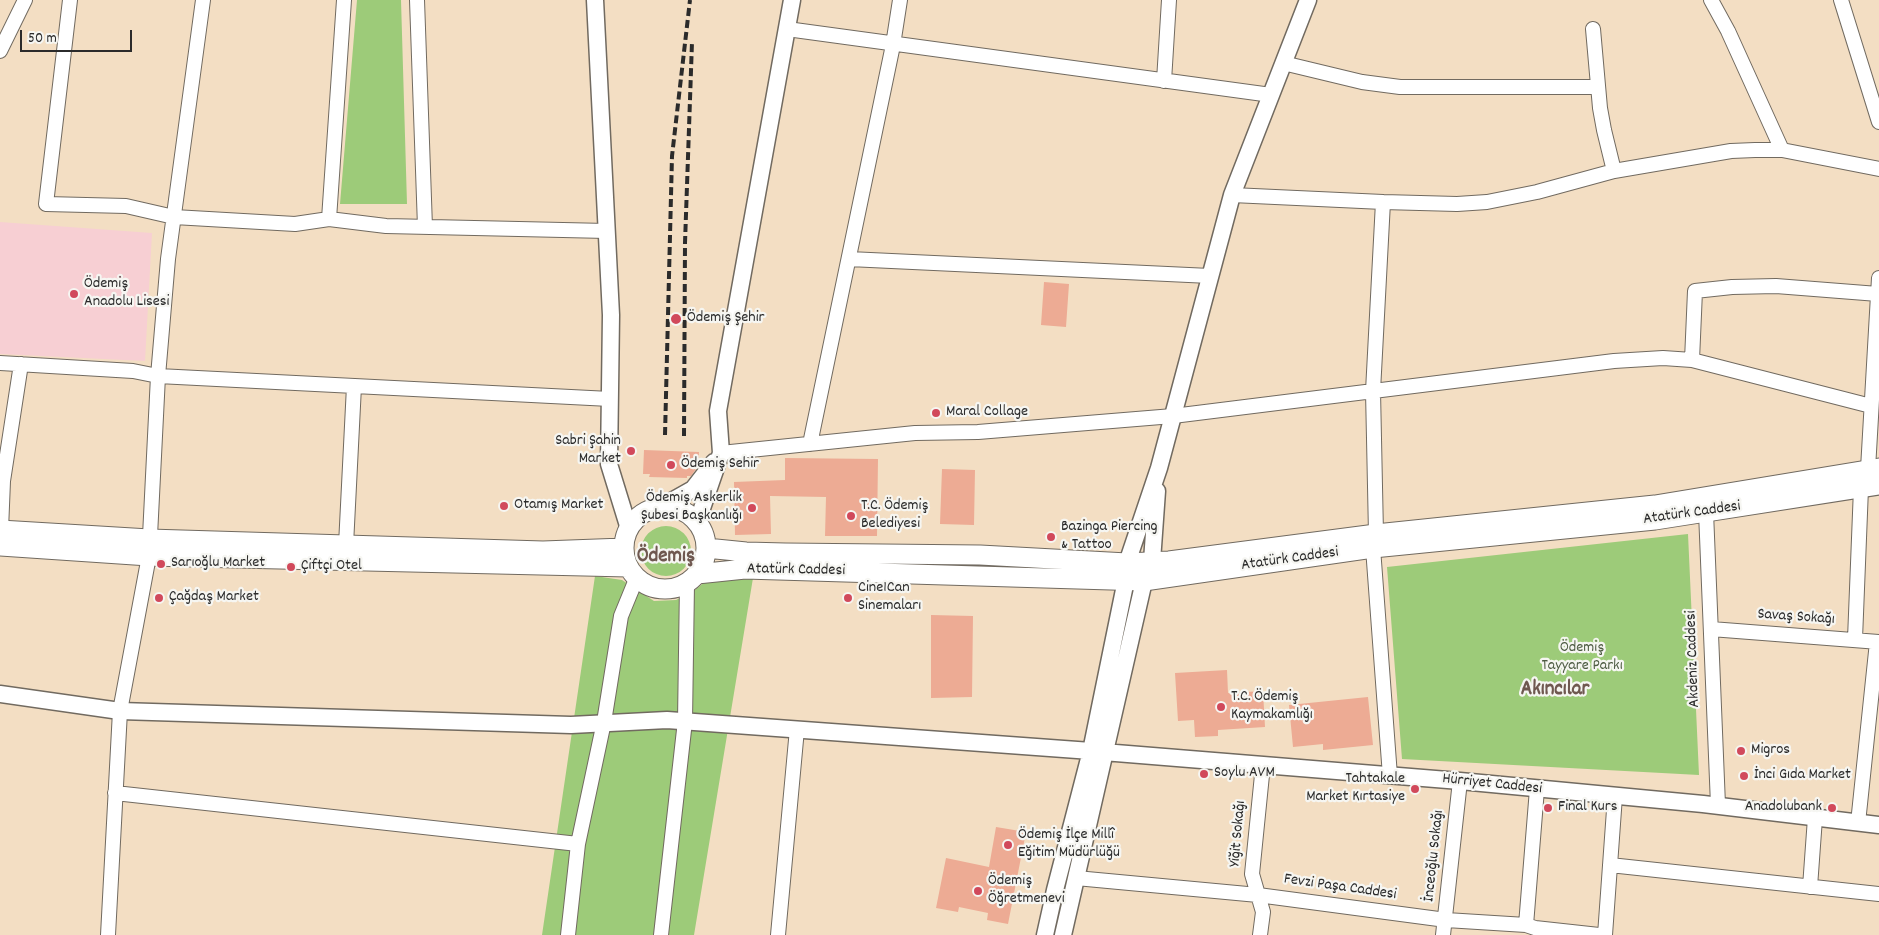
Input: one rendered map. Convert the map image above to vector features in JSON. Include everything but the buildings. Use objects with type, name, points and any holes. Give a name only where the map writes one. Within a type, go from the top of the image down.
[{"type":"main road","name":"Atatürk Caddesi","points":[[692,578],[745,569],[1133,574],[1655,505],[1873,469]]},
{"type":"main road","name":"Atatürk Caddesi","points":[[706,548],[785,553],[980,555],[1133,574],[1152,561],[1169,561],[1375,541],[1655,520],[1870,487]]},
{"type":"main road","points":[[661,507],[674,508],[687,514],[697,523],[704,535],[706,548],[704,562],[692,578],[674,588],[660,589],[648,585],[632,572],[624,554],[624,541],[629,528],[637,518],[648,511],[661,507]]},
{"type":"main road","points":[[0,535],[149,548],[632,572]]},
{"type":"main road","points":[[149,548],[346,545],[543,551],[624,548]]},
{"type":"street","points":[[0,52],[25,0]]},
{"type":"street","points":[[70,0],[46,204],[126,206],[174,217],[295,224],[329,219],[386,226],[607,231]]},
{"type":"street","points":[[108,935],[120,711],[149,548],[158,376],[168,260],[203,0]]},
{"type":"street","points":[[329,219],[344,0]]},
{"type":"street","points":[[417,0],[425,227]]},
{"type":"street","points":[[595,0],[611,316],[610,464],[629,528]]},
{"type":"street","points":[[697,523],[721,453],[718,411],[792,0]]},
{"type":"street","points":[[810,444],[893,45],[900,0]]},
{"type":"street","points":[[1164,81],[1169,0]]},
{"type":"street","points":[[1063,935],[1076,878],[1098,751],[1133,574],[1159,468],[1232,195],[1308,0]]},
{"type":"street","points":[[1711,0],[1728,31],[1782,150]]},
{"type":"street","points":[[1841,0],[1879,122]]},
{"type":"street","points":[[787,29],[893,45],[1271,95]]},
{"type":"street","points":[[1593,29],[1604,130],[1614,171]]},
{"type":"street","points":[[1283,63],[1362,82],[1400,87],[1598,87]]},
{"type":"street","points":[[1232,195],[1383,202],[1457,204],[1487,202],[1537,192],[1614,171],[1731,151],[1782,150],[1879,169]]},
{"type":"street","points":[[1383,202],[1373,391],[1375,541],[1390,776]]},
{"type":"street","points":[[849,259],[1210,276]]},
{"type":"street","points":[[1855,639],[1873,469],[1871,406],[1879,278]]},
{"type":"street","points":[[1692,360],[1695,291],[1732,287],[1776,286],[1878,294]]},
{"type":"street","points":[[661,507],[693,489],[721,453],[915,433],[978,432],[1173,416],[1614,362],[1663,358],[1692,360],[1871,406]]},
{"type":"street","points":[[0,363],[133,371],[158,376],[610,399]]},
{"type":"street","points":[[0,535],[3,481],[21,364]]},
{"type":"street","points":[[346,545],[354,386]]},
{"type":"street","points":[[1152,561],[1159,468]]},
{"type":"street","name":"Akdeniz Caddesi","points":[[1706,512],[1718,806]]},
{"type":"street","points":[[568,935],[578,844],[604,722],[621,616],[632,572]]},
{"type":"street","points":[[661,935],[685,721],[692,578]]},
{"type":"street","name":"Savaş Sokağı","points":[[1710,629],[1878,642]]},
{"type":"street","points":[[1858,823],[1878,642]]},
{"type":"street","name":"Hürriyet Caddesi","points":[[0,694],[120,711],[571,725],[604,722],[685,721],[1098,751],[1460,781],[1718,806],[1879,825]]},
{"type":"street","points":[[778,935],[796,729]]},
{"type":"street","points":[[1045,935],[1055,890],[1098,751]]},
{"type":"street","name":"Yiğit Sokağı","points":[[1260,935],[1263,912],[1252,874],[1264,765]]},
{"type":"street","name":"İnceoğlu Sokağı","points":[[1443,935],[1460,781]]},
{"type":"street","points":[[1526,924],[1537,789]]},
{"type":"street","points":[[115,793],[578,844]]},
{"type":"street","points":[[1605,935],[1615,796]]},
{"type":"street","points":[[1810,887],[1815,818]]},
{"type":"street","points":[[1610,865],[1879,894]]},
{"type":"street","name":"Fevzi Paşa Caddesi","points":[[1076,878],[1258,895],[1446,920],[1526,924],[1535,928],[1599,935]]},
{"type":"shaded area","name":"Ödemiş Anadolu Lisesi","points":[[0,222],[152,233],[145,361],[0,354]]},
{"type":"green space","points":[[357,0],[401,0],[407,204],[340,204]]},
{"type":"green space","points":[[666,526],[684,533],[691,551],[684,569],[666,576],[648,569],[641,551],[648,533]]},
{"type":"green space","name":"Ödemiş Tayyare Parkı","points":[[1688,534],[1699,775],[1402,759],[1387,567]]},
{"type":"green space","points":[[595,576],[622,580],[654,601],[676,600],[695,590],[711,577],[753,578],[694,935],[542,935]]},
{"type":"railway","points":[[665,435],[672,156],[690,0]]},
{"type":"railway","points":[[684,436],[685,243],[692,42]]},
{"type":"place","name":"Ödemiş Anadolu Lisesi","points":[[74,294]]},
{"type":"place","name":"Ödemiş Şehir","points":[[676,319]]},
{"type":"place","name":"Maral Collage","points":[[936,413]]},
{"type":"place","name":"Sabri Şahin Market","points":[[631,451]]},
{"type":"place","name":"Ödemiş Sehir","points":[[671,465]]},
{"type":"place","name":"Otamış Market","points":[[504,506]]},
{"type":"place","name":"Ödemiş Askerlik Şubesi Başkanlığı","points":[[752,508]]},
{"type":"place","name":"T.C. Ödemiş Belediyesi","points":[[851,516]]},
{"type":"place","name":"Bazinga Piercing & Tattoo","points":[[1051,537]]},
{"type":"place","name":"Sarıoğlu Market","points":[[161,564]]},
{"type":"place","name":"Çiftçi Otel","points":[[291,567]]},
{"type":"place","name":"Çağdaş Market","points":[[159,598]]},
{"type":"place","name":"Cine1Can Sinemaları","points":[[848,598]]},
{"type":"place","name":"T.C. Ödemiş Kaymakamlığı","points":[[1221,707]]},
{"type":"place","name":"Migros","points":[[1741,751]]},
{"type":"place","name":"Soylu AVM","points":[[1204,774]]},
{"type":"place","name":"İnci Gıda Market","points":[[1744,776]]},
{"type":"place","name":"Tahtakale Market Kırtasiye","points":[[1415,789]]},
{"type":"place","name":"Final Kurs","points":[[1548,808]]},
{"type":"place","name":"Anadolubank","points":[[1832,808]]},
{"type":"place","name":"Ödemiş İlçe Millî Eğitim Müdürlüğü","points":[[1008,845]]},
{"type":"place","name":"Ödemiş Öğretmenevi","points":[[978,891]]},
{"type":"district","name":"Ödemiş","points":[[666,558]]},
{"type":"district","name":"Akıncılar","points":[[1555,691]]}]
